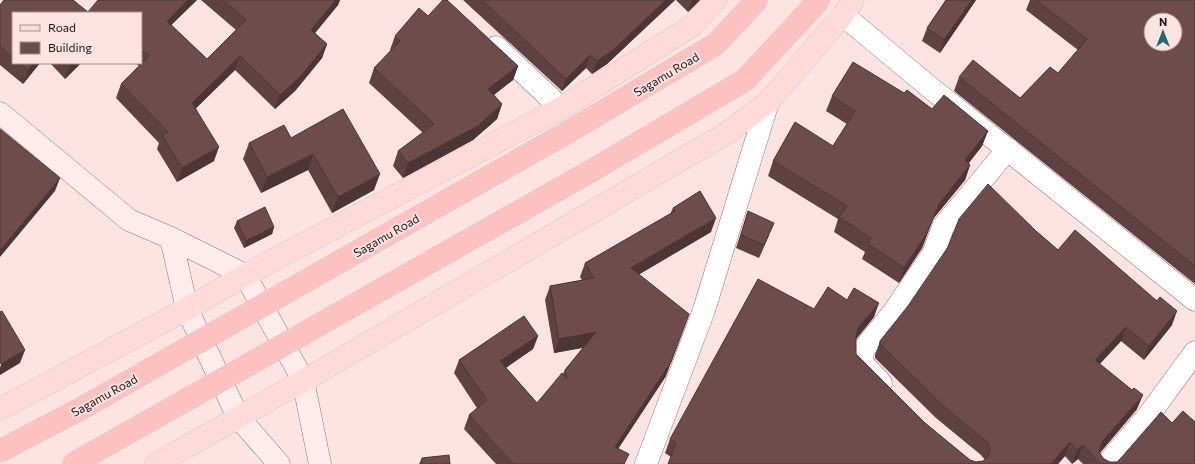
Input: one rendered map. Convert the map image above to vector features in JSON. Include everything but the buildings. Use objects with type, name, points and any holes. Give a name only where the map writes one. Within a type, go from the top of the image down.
[{"type":"highway","name":"Sagamu Road","points":[[0,451],[84,407],[575,128],[716,44],[757,0]]},
{"type":"highway","points":[[73,464],[598,167],[745,80],[820,0]]},
{"type":"main road","points":[[0,408],[187,309],[245,275],[561,108],[692,26],[716,0]]},
{"type":"main road","points":[[156,464],[726,133],[768,102],[848,8]]},
{"type":"main road","points":[[0,113],[129,220],[171,238],[245,275],[303,380],[320,464]]},
{"type":"main road","points":[[171,238],[187,309],[238,417],[279,464]]},
{"type":"street","points":[[848,8],[1008,149],[1195,300]]},
{"type":"street","points":[[480,32],[561,108]]},
{"type":"street","points":[[646,464],[704,310],[768,102]]},
{"type":"street","points":[[895,395],[862,363],[863,350],[894,313],[933,254],[943,227],[1008,149]]},
{"type":"street","points":[[1107,464],[1148,416],[1195,352]]}]
